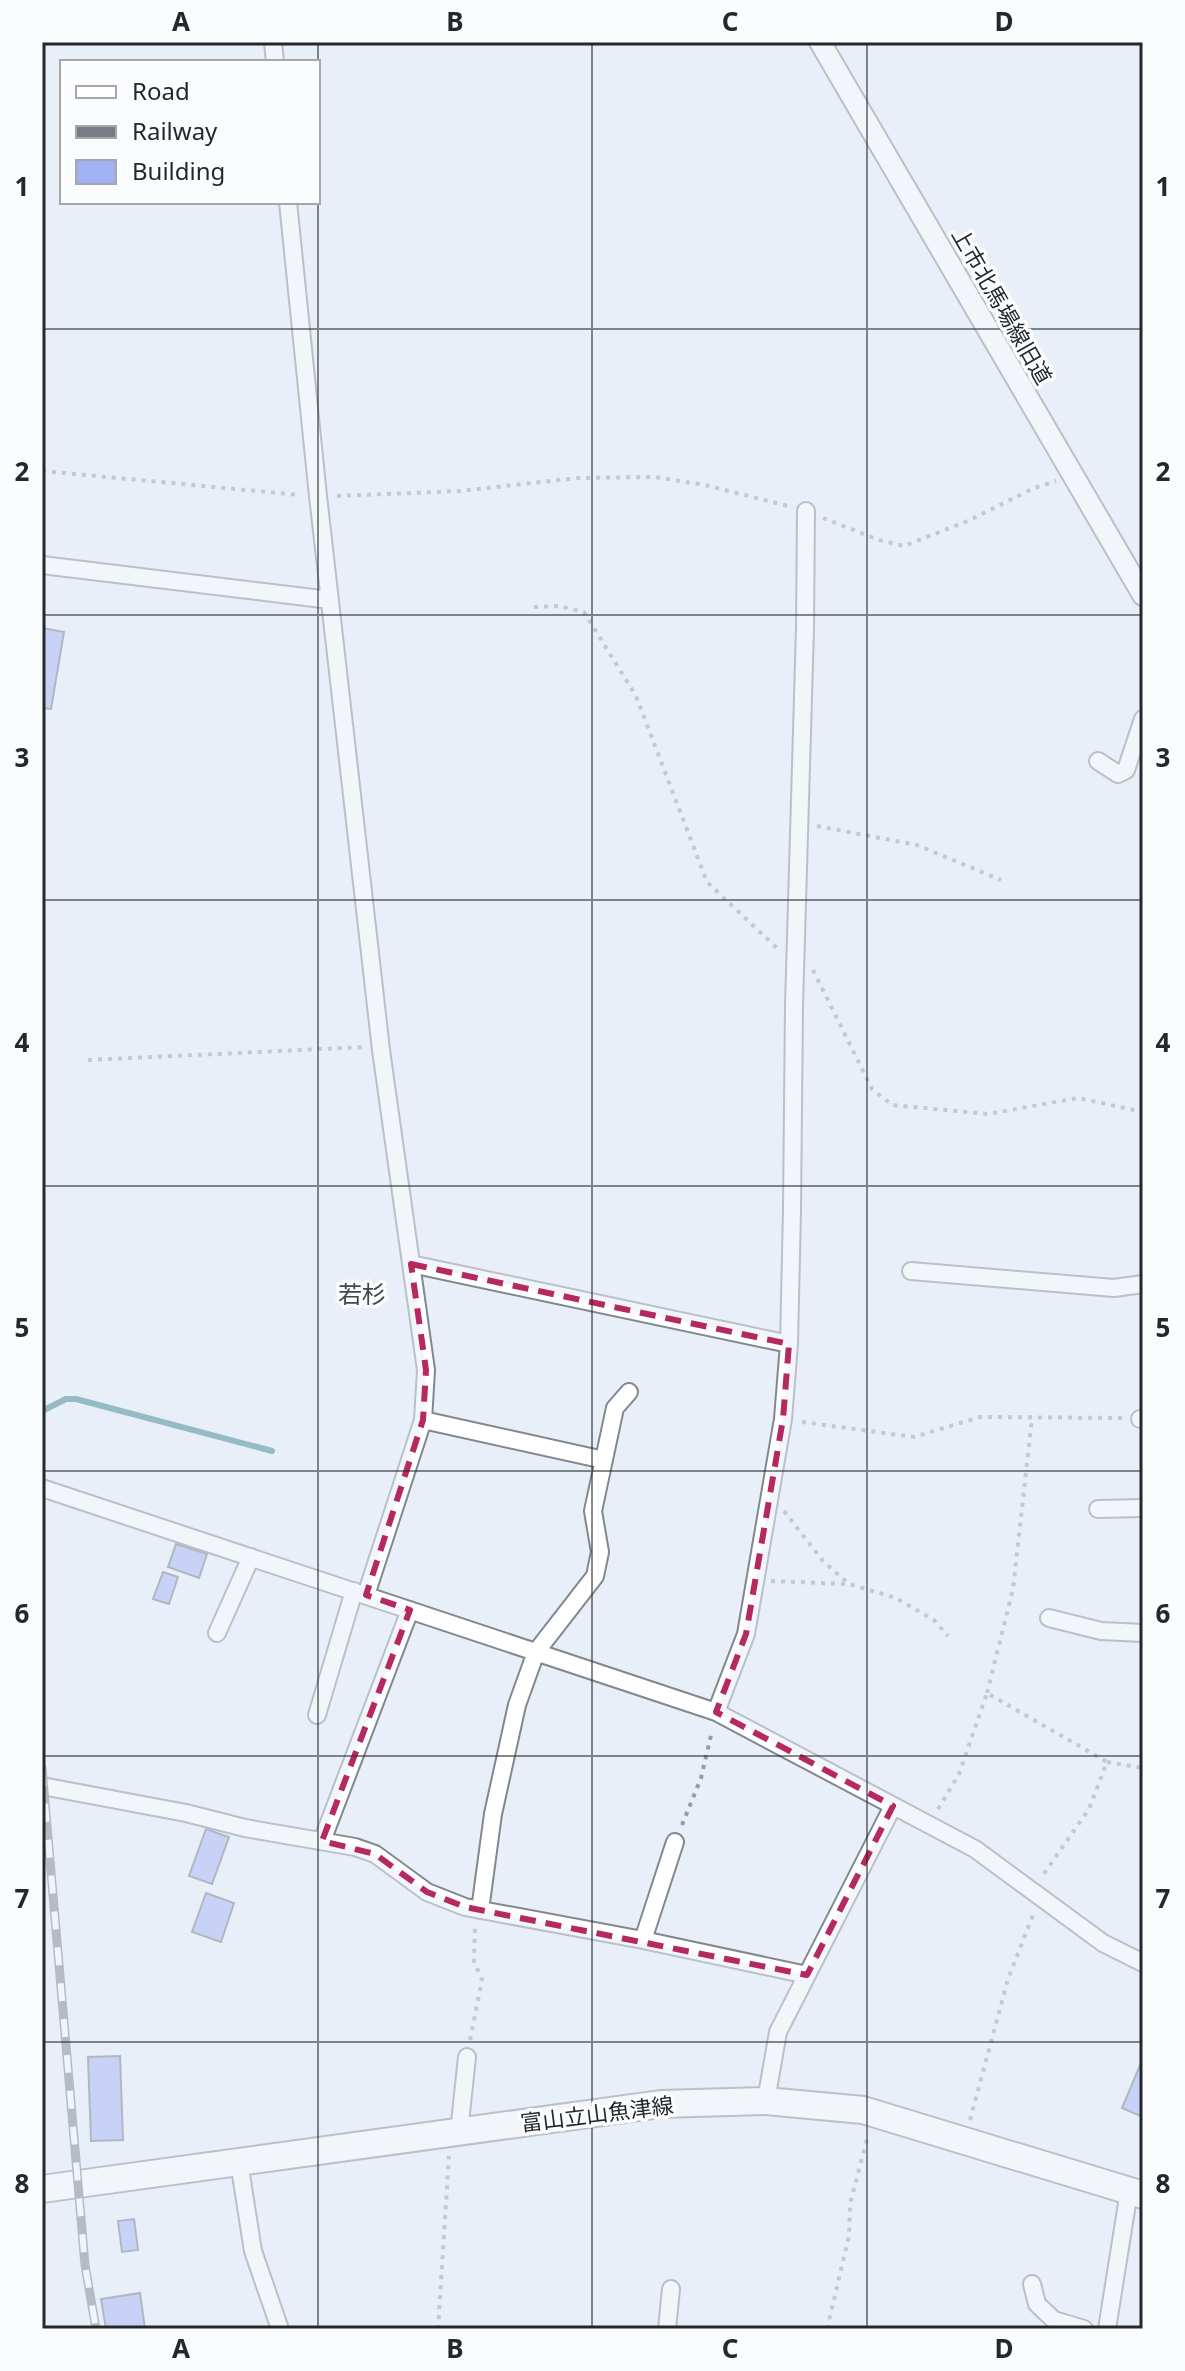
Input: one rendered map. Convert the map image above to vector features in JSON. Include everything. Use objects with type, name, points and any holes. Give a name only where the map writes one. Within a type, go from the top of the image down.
[{"type":"main road","name":"富山立山魚津線","points":[[42,2189],[661,2104],[766,2101],[873,2113],[1136,2193]]},
{"type":"street","name":"上市北馬場線旧道","points":[[820,42],[1143,595]]},
{"type":"street","points":[[288,204],[380,1046],[426,1370],[423,1420],[317,1715]]},
{"type":"street","points":[[716,1712],[746,1634],[783,1419],[789,1344],[806,511]]},
{"type":"street","points":[[42,565],[330,600]]},
{"type":"street","points":[[1098,761],[1118,774],[1126,770],[1143,719]]},
{"type":"street","points":[[411,1264],[789,1344]]},
{"type":"street","points":[[911,1271],[1114,1288],[1143,1284]]},
{"type":"street","points":[[480,1910],[493,1814],[517,1705],[536,1652],[595,1576],[600,1552],[593,1511],[615,1408],[629,1392]]},
{"type":"street","points":[[423,1420],[604,1460]]},
{"type":"street","points":[[42,1488],[716,1712],[975,1849],[1103,1943],[1143,1963]]},
{"type":"street","points":[[1098,1509],[1143,1508]]},
{"type":"street","points":[[217,1633],[251,1557]]},
{"type":"street","points":[[322,1841],[410,1610]]},
{"type":"street","points":[[1049,1618],[1101,1631],[1143,1633]]},
{"type":"street","points":[[42,1786],[375,1854],[427,1892],[465,1907],[807,1975]]},
{"type":"street","points":[[766,2101],[778,2032],[893,1806]]},
{"type":"street","points":[[643,1940],[675,1842]]},
{"type":"street","points":[[453,2133],[467,2057]]},
{"type":"street","points":[[239,2162],[253,2251],[280,2329]]},
{"type":"street","points":[[1107,2329],[1136,2193]]},
{"type":"street","points":[[1032,2284],[1037,2304],[1054,2320],[1084,2329]]},
{"type":"street","points":[[667,2329],[671,2289]]},
{"type":"path","points":[[42,471],[318,496],[460,491],[577,478],[655,477],[705,485],[806,511],[879,540],[904,546],[970,520],[1034,488],[1073,476]]},
{"type":"path","points":[[534,607],[559,606],[584,612],[636,696],[707,882],[795,960],[816,972],[872,1089],[892,1105],[988,1114],[1078,1098],[1143,1112]]},
{"type":"path","points":[[799,823],[917,845],[1001,880]]},
{"type":"path","points":[[88,1060],[380,1046]]},
{"type":"path","points":[[783,1419],[914,1437],[980,1417],[1141,1419]]},
{"type":"path","points":[[929,1825],[959,1774],[987,1693],[1013,1589],[1032,1418]]},
{"type":"path","points":[[771,1493],[823,1561],[849,1584]]},
{"type":"path","points":[[755,1581],[849,1584],[896,1598],[934,1620],[948,1636]]},
{"type":"path","points":[[987,1693],[1107,1762],[1143,1768]]},
{"type":"path","points":[[675,1842],[701,1778],[716,1712]]},
{"type":"path","points":[[963,2140],[1008,1979],[1036,1894],[1089,1809],[1107,1762]]},
{"type":"path","points":[[467,2057],[482,1980],[474,1961],[473,1934],[480,1910]]},
{"type":"path","points":[[827,2329],[849,2236],[850,2204],[873,2113]]},
{"type":"path","points":[[438,2329],[444,2197],[453,2133]]},
{"type":"highlighted area","points":[[411,1264],[789,1344],[783,1419],[746,1634],[716,1712],[893,1806],[807,1975],[465,1907],[427,1892],[375,1854],[322,1841],[410,1610],[366,1595],[423,1420],[426,1370]]},
{"type":"building","points":[[42,628],[64,632],[51,709],[42,708]]},
{"type":"building","points":[[176,1544],[207,1554],[199,1578],[168,1567]]},
{"type":"building","points":[[163,1572],[178,1577],[169,1604],[153,1599]]},
{"type":"building","points":[[206,1829],[229,1837],[212,1884],[189,1876]]},
{"type":"building","points":[[206,1893],[234,1903],[221,1942],[192,1932]]},
{"type":"building","points":[[120,2056],[123,2140],[91,2141],[88,2057]]},
{"type":"building","points":[[1143,2058],[1143,2117],[1122,2108]]},
{"type":"building","points":[[134,2219],[138,2250],[122,2252],[118,2221]]},
{"type":"building","points":[[140,2293],[145,2329],[106,2329],[101,2299]]},
{"type":"waterway","points":[[42,1411],[66,1399],[76,1399],[272,1451]]},
{"type":"railway","points":[[42,1768],[85,2265],[96,2329]]},
{"type":"district","name":"若杉","points":[[362,1295]]}]
